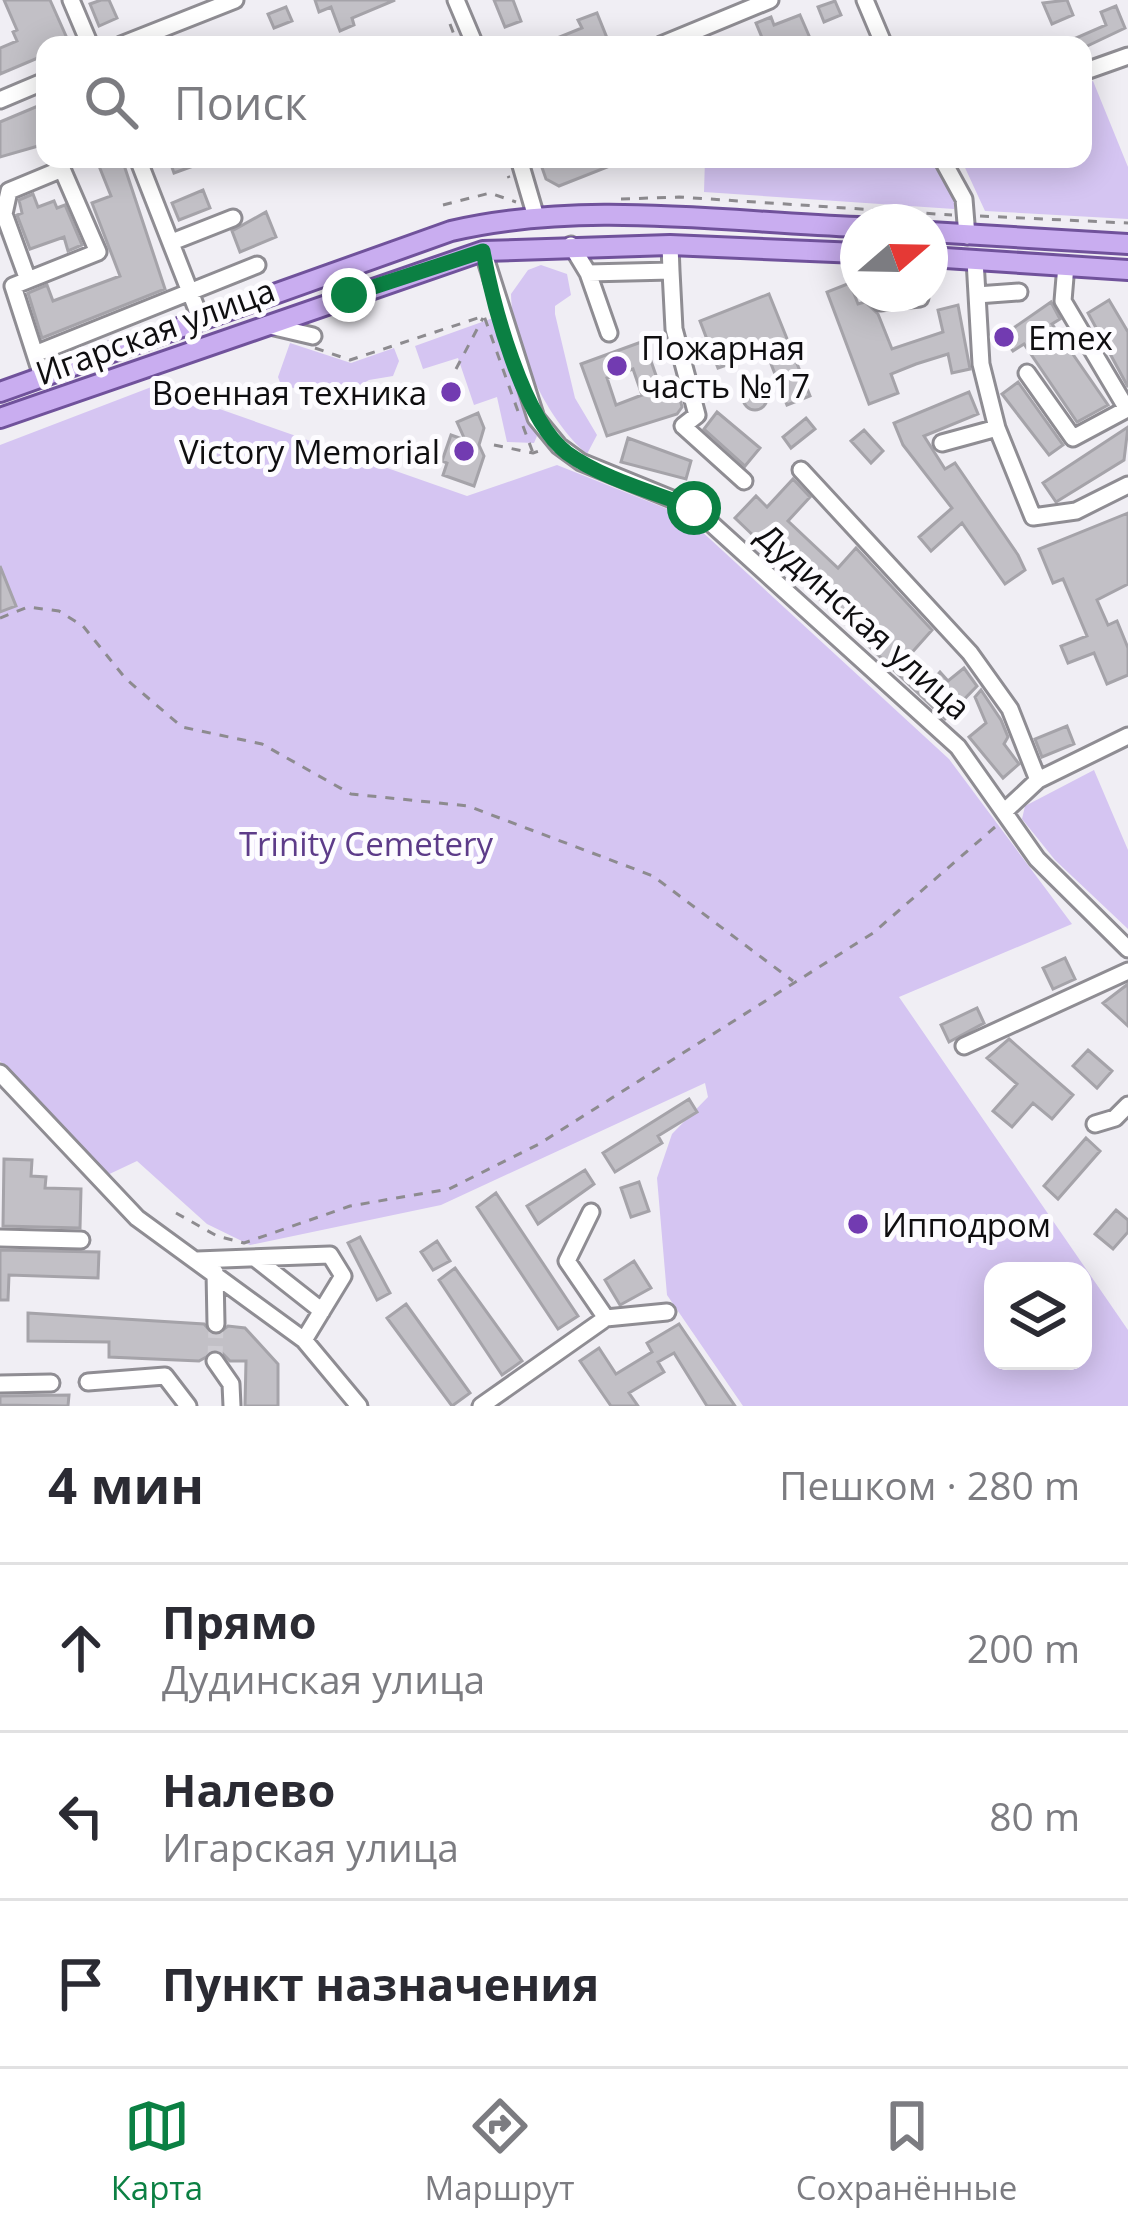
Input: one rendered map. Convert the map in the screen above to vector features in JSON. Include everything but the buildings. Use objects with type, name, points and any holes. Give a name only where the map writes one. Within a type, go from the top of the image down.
[{"type":"main road","name":"Игарская улица","points":[[0,392],[451,231],[595,213],[840,226]]},
{"type":"main road","points":[[948,229],[968,226],[1128,244]]},
{"type":"main road","name":"Игарская улица","points":[[0,418],[483,251],[670,244],[840,252]]},
{"type":"main road","points":[[948,258],[1128,270]]},
{"type":"street","points":[[70,0],[86,36]]},
{"type":"street","points":[[144,36],[235,0]]},
{"type":"street","points":[[456,0],[471,36]]},
{"type":"street","points":[[683,36],[770,0]]},
{"type":"street","points":[[865,0],[880,36]]},
{"type":"street","points":[[1092,69],[1128,56]]},
{"type":"street","points":[[0,100],[36,85]]},
{"type":"street","points":[[142,168],[202,320]]},
{"type":"street","points":[[522,168],[536,217]]},
{"type":"street","points":[[946,168],[968,226]]},
{"type":"street","points":[[28,280],[4,214],[9,191],[62,169],[98,252],[28,280],[13,286],[43,379]]},
{"type":"street","points":[[172,242],[233,218]]},
{"type":"street","points":[[670,244],[674,329],[698,415],[683,426],[744,481]]},
{"type":"street","points":[[572,245],[588,273],[609,333]]},
{"type":"street","points":[[483,251],[486,307],[536,418],[559,446]]},
{"type":"street","points":[[975,260],[981,364],[997,428],[1033,517],[1076,511],[1128,485]]},
{"type":"street","points":[[35,354],[257,265]]},
{"type":"street","points":[[1027,373],[1073,437],[1127,409],[1063,302],[1066,265]]},
{"type":"street","points":[[588,273],[670,271]]},
{"type":"street","points":[[977,295],[1019,292]]},
{"type":"street","points":[[263,324],[313,342]]},
{"type":"street","points":[[942,443],[997,428]]},
{"type":"street","name":"Дудинская улица","points":[[559,446],[581,462],[694,508],[958,747],[1060,885],[1128,949]]},
{"type":"street","points":[[801,470],[970,653],[1010,709],[1038,780]]},
{"type":"street","points":[[1005,811],[1038,780],[1128,736]]},
{"type":"street","points":[[964,1046],[1128,971]]},
{"type":"street","points":[[0,1073],[95,1179],[137,1218],[304,1340],[359,1406]]},
{"type":"street","points":[[1095,1124],[1126,1113]]},
{"type":"street","points":[[591,1212],[568,1261],[606,1318]]},
{"type":"street","points":[[0,1238],[81,1240]]},
{"type":"street","points":[[197,1260],[330,1255],[343,1276],[304,1340]]},
{"type":"street","points":[[256,1258],[322,1311]]},
{"type":"street","points":[[215,1272],[216,1324]]},
{"type":"street","points":[[481,1406],[606,1318],[667,1312]]},
{"type":"street","points":[[215,1361],[231,1384],[232,1406]]},
{"type":"street","points":[[88,1382],[165,1376],[188,1406]]},
{"type":"street","points":[[0,1384],[51,1383]]},
{"type":"path","points":[[443,205],[490,193],[518,202],[505,168]]},
{"type":"path","points":[[616,199],[679,196],[968,226],[1128,224]]},
{"type":"path","points":[[313,342],[350,360],[486,307]]},
{"type":"path","points":[[456,369],[486,307]]},
{"type":"path","points":[[486,307],[533,453]]},
{"type":"path","points":[[494,445],[533,453],[559,446]]},
{"type":"path","points":[[0,618],[28,608],[59,611],[83,626],[126,679],[182,727],[262,744],[351,794],[467,806],[653,876],[794,982]]},
{"type":"path","points":[[176,1213],[217,1236],[244,1243],[350,1206],[449,1189],[539,1144],[873,933],[997,825],[1005,811]]},
{"type":"green space","points":[[1092,81],[1128,167],[1128,219],[985,211],[965,168],[1092,168]]},
{"type":"green space","points":[[705,168],[938,168],[954,196],[954,209],[948,204],[704,192]]},
{"type":"green space","points":[[541,265],[567,274],[571,295],[555,306],[555,314],[575,398],[597,435],[587,454],[546,403],[518,337],[511,294],[528,270]]},
{"type":"green space","points":[[493,318],[537,436],[534,443],[507,442],[497,397],[474,405],[458,358],[423,369],[415,346]]},
{"type":"green space","points":[[290,343],[351,363],[394,348],[399,361],[393,376],[369,380],[340,396],[324,386],[307,391],[281,385],[278,377]]},
{"type":"green space","name":"Trinity Cemetery","points":[[154,386],[467,496],[557,465],[685,516],[949,759],[1072,924],[899,997],[1081,1262],[984,1262],[984,1370],[1092,1370],[1092,1278],[1128,1330],[1128,1406],[743,1406],[667,1295],[657,1178],[672,1134],[708,1097],[705,1083],[441,1205],[250,1245],[207,1224],[137,1161],[101,1178],[0,1061],[0,445]]},
{"type":"green space","points":[[1094,770],[1128,850],[1128,929],[1055,860],[1022,819],[1025,806]]},
{"type":"tunnel","points":[[215,1361],[216,1324]]},
{"type":"place","name":"Emex","points":[[1004,337]]},
{"type":"place","name":"Пожарная часть №17","points":[[617,366]]},
{"type":"place","name":"Военная техника","points":[[451,392]]},
{"type":"place","name":"Victory Memorial","points":[[464,451]]},
{"type":"place","name":"Ипподром","points":[[858,1224]]},
{"type":"route","points":[[349,295],[483,251],[536,418],[559,446],[581,462],[694,508]]}]
